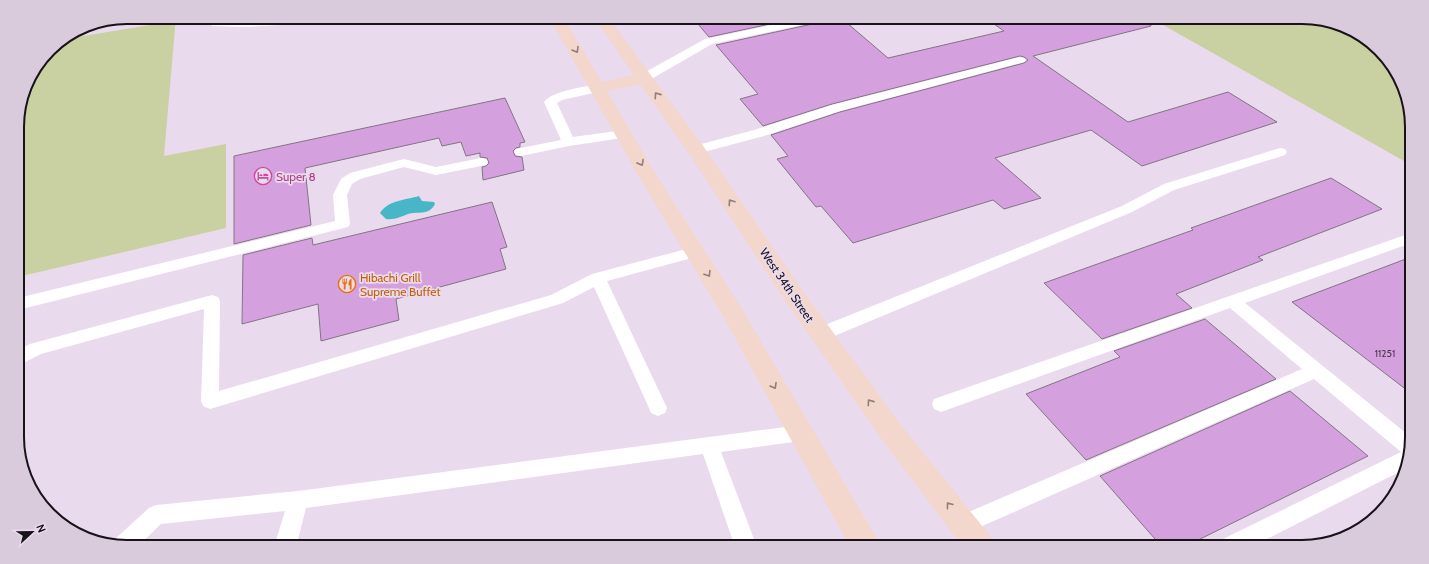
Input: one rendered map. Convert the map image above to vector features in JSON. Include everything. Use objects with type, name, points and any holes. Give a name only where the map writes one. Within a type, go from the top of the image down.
[{"type":"main road","points":[[560,24],[694,252],[732,312],[862,540]]},
{"type":"main road","name":"West 34th Street","points":[[606,24],[695,150],[821,334],[892,433],[976,540]]},
{"type":"main road","points":[[598,88],[644,78]]},
{"type":"lane","points":[[216,24],[245,24]]},
{"type":"lane","points":[[644,78],[709,41],[792,24]]},
{"type":"lane","points":[[695,150],[759,133],[843,106],[1020,60]]},
{"type":"lane","points":[[569,142],[550,102],[558,97],[598,88]]},
{"type":"lane","points":[[521,152],[569,142],[624,134]]},
{"type":"lane","points":[[821,334],[1127,209],[1169,187],[1280,152]]},
{"type":"lane","points":[[24,303],[343,224],[340,195],[346,182],[355,176],[404,163],[436,171],[481,162]]},
{"type":"lane","points":[[941,404],[1405,240]]},
{"type":"lane","points":[[24,355],[36,349],[212,302],[210,401],[557,299],[598,278],[694,252]]},
{"type":"lane","points":[[598,278],[658,408]]},
{"type":"lane","points":[[1232,302],[1405,444]]},
{"type":"lane","points":[[964,524],[1316,370]]},
{"type":"lane","points":[[129,540],[156,515],[298,500],[801,433]]},
{"type":"lane","points":[[709,445],[743,540]]},
{"type":"lane","points":[[1243,540],[1402,460]]},
{"type":"lane","points":[[287,540],[298,500]]},
{"type":"green space","points":[[156,24],[175,24],[164,156],[226,144],[226,228],[24,276],[24,120],[28,100],[32,88],[45,64],[64,45],[78,37]]},
{"type":"green space","points":[[1161,24],[1315,25],[1335,29],[1359,41],[1375,54],[1384,64],[1397,88],[1404,114],[1405,162]]},
{"type":"water","points":[[419,196],[422,201],[434,202],[435,204],[433,208],[426,212],[412,213],[392,219],[386,219],[380,213],[392,203]]},
{"type":"building","points":[[698,24],[770,24],[709,37]]},
{"type":"building","points":[[812,24],[848,24],[888,58],[1004,31],[994,24],[1151,24],[1151,26],[1033,56],[1128,122],[1228,92],[1277,122],[1142,166],[1091,130],[995,158],[1041,198],[1004,209],[993,200],[853,243],[821,206],[816,207],[777,159],[788,156],[771,135],[840,112],[1024,63],[1028,60],[1020,56],[832,104],[763,126],[740,99],[758,94],[716,45]]},
{"type":"building","name":"Super 8","points":[[505,98],[525,142],[520,143],[520,147],[513,151],[515,156],[522,157],[524,170],[483,180],[482,167],[489,163],[487,158],[480,157],[480,153],[466,156],[461,142],[442,146],[439,138],[305,168],[311,225],[234,244],[234,156]]},
{"type":"building","points":[[1331,178],[1382,209],[1258,257],[1263,260],[1176,294],[1192,308],[1102,339],[1044,283],[1193,230],[1191,228]]},
{"type":"building","name":"Hibachi Grill Supreme Buffet","points":[[492,202],[507,247],[500,249],[506,269],[396,299],[399,320],[321,341],[318,304],[242,324],[243,255],[312,238],[313,245]]},
{"type":"building","points":[[1405,259],[1405,389],[1292,302]]},
{"type":"building","points":[[1205,319],[1276,379],[1086,460],[1026,394],[1120,357],[1114,351]]},
{"type":"building","points":[[1290,391],[1368,456],[1198,540],[1156,540],[1100,476]]},
{"type":"place","name":"Super 8","points":[[263,176]]},
{"type":"place","name":"Hibachi Grill Supreme Buffet","points":[[347,284]]}]
